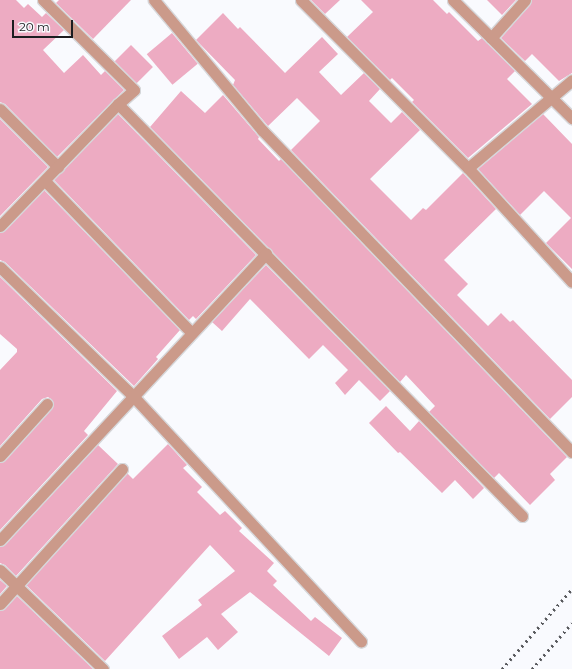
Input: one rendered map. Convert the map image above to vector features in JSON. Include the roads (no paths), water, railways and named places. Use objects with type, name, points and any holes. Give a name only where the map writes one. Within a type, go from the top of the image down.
[{"type":"street","points":[[0,226],[118,104],[134,90],[43,0]]},
{"type":"street","points":[[154,0],[262,130],[572,452]]},
{"type":"street","points":[[301,0],[468,168],[572,282]]},
{"type":"street","points":[[454,0],[572,118]]},
{"type":"street","points":[[491,38],[525,0]]},
{"type":"street","points":[[468,168],[572,80]]},
{"type":"street","points":[[118,104],[522,516]]},
{"type":"street","points":[[0,109],[58,167]]},
{"type":"street","points":[[45,180],[192,333]]},
{"type":"street","points":[[0,540],[266,254]]},
{"type":"street","points":[[0,267],[133,396],[361,641]]},
{"type":"street","points":[[0,456],[47,404]]},
{"type":"street","points":[[0,604],[122,469]]},
{"type":"street","points":[[0,570],[103,669]]},
{"type":"railway","points":[[502,669],[572,589]]},
{"type":"railway","points":[[532,669],[572,623]]}]
